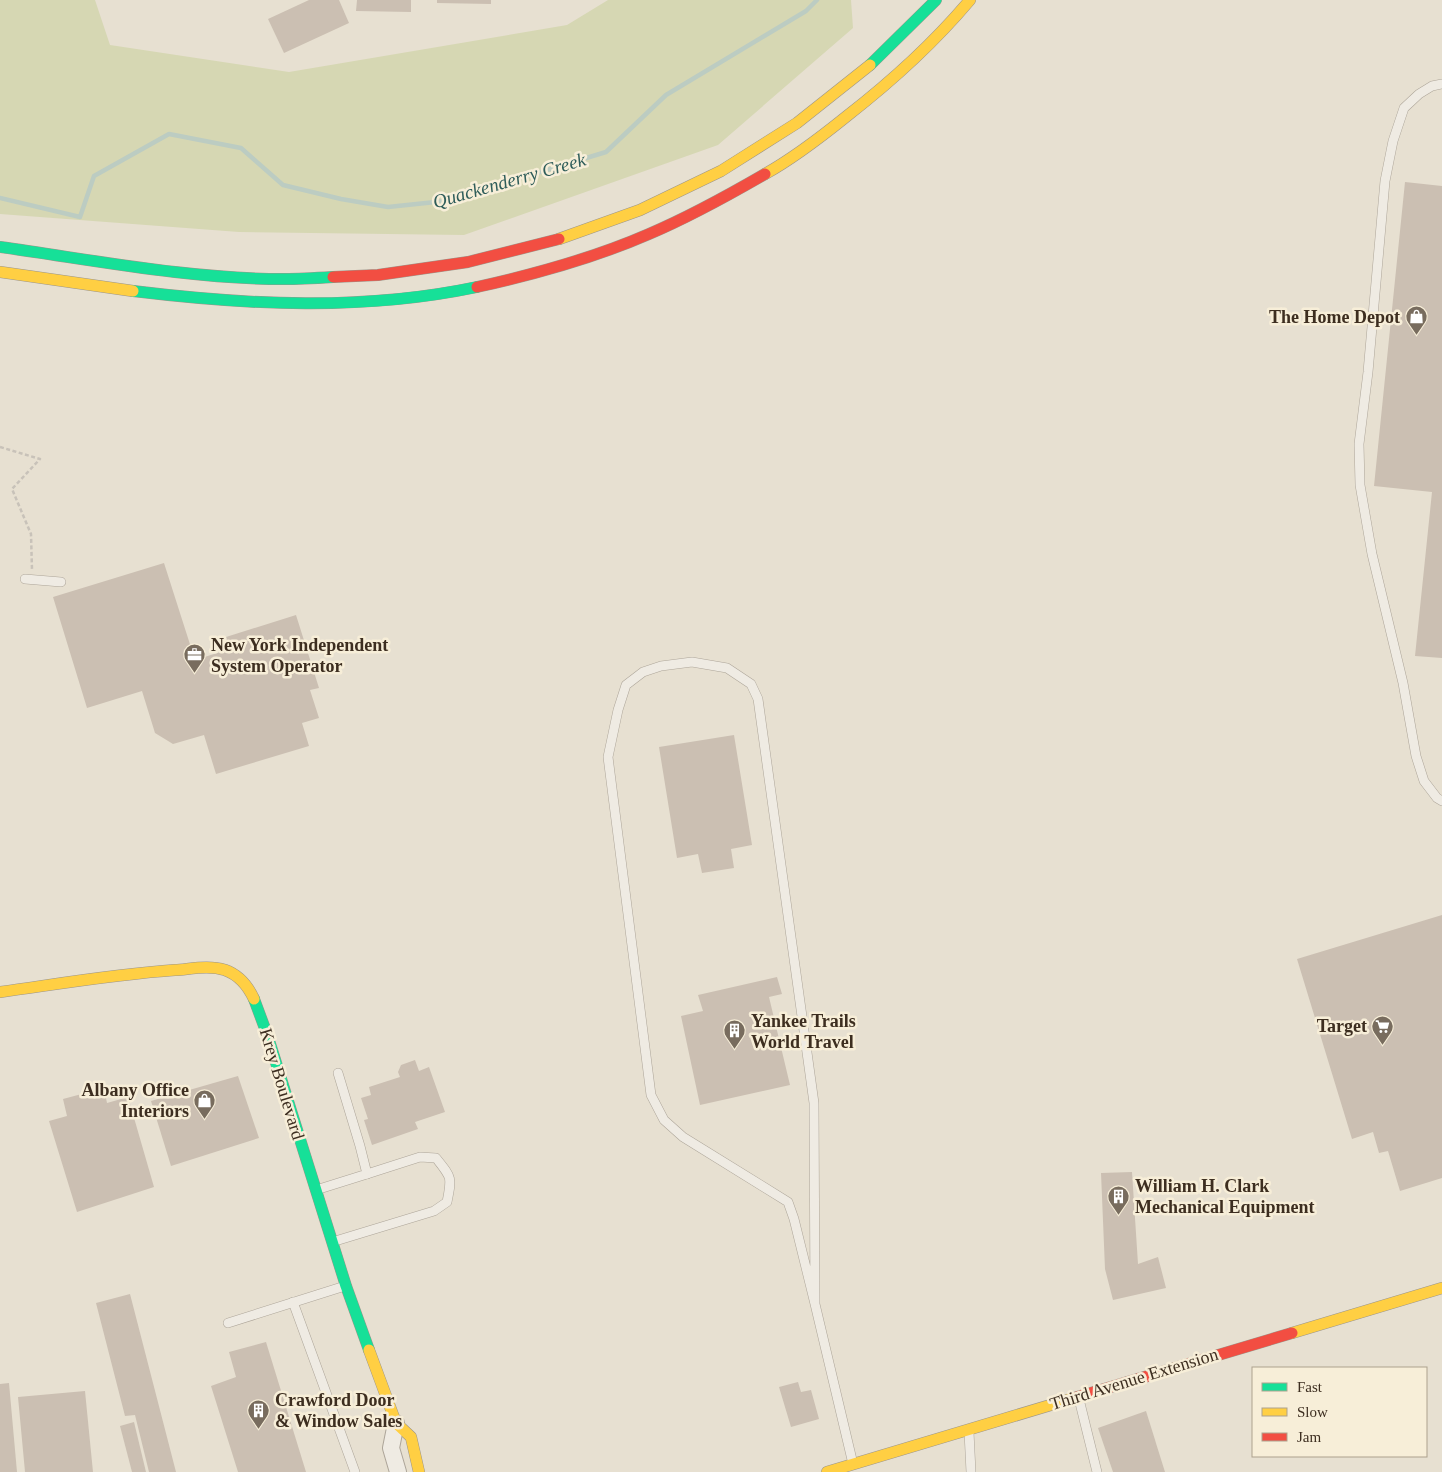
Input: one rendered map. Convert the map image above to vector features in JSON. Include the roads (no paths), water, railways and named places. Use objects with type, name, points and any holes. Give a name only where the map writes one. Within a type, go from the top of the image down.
[{"type":"main road","points":[[0,247],[186,272],[283,279],[334,278],[435,269],[532,248],[580,234],[671,197],[755,151],[797,123],[838,92],[876,60],[936,0]]},
{"type":"main road","points":[[0,272],[184,297],[282,304],[335,304],[439,294],[539,273],[589,258],[634,241],[682,220],[768,173],[812,144],[893,79],[931,43],[970,0]]},
{"type":"main road","points":[[85,296],[133,291]]},
{"type":"main road","name":"Krey Boulevard","points":[[0,992],[153,971],[208,969],[224,970],[247,986],[254,997],[346,1286],[396,1423],[411,1437],[420,1472]]},
{"type":"main road","name":"Third Avenue Extension","points":[[827,1472],[1442,1288]]},
{"type":"street","points":[[396,1423],[391,1448],[398,1472]]},
{"type":"lane","points":[[1442,84],[1432,86],[1419,94],[1404,108],[1392,141],[1385,181],[1368,372],[1359,444],[1360,485],[1372,554],[1403,683],[1416,756],[1424,781],[1437,798],[1442,801]]},
{"type":"lane","points":[[28,579],[61,582]]},
{"type":"lane","points":[[815,1304],[814,1103],[758,699],[751,684],[727,668],[692,662],[661,666],[643,672],[626,685],[618,710],[608,757],[651,1095],[664,1120],[683,1137],[788,1202],[794,1219],[853,1464]]},
{"type":"lane","points":[[338,1073],[360,1146],[366,1174]]},
{"type":"lane","points":[[316,1190],[420,1157],[436,1158],[448,1173],[451,1183],[447,1202],[434,1211],[332,1243]]},
{"type":"lane","points":[[228,1323],[346,1286]]},
{"type":"lane","points":[[293,1302],[355,1472]]},
{"type":"lane","points":[[1078,1396],[1097,1472]]},
{"type":"lane","points":[[969,1429],[971,1472]]},
{"type":"waterway","name":"Quackenderry Creek","points":[[0,198],[80,217],[94,176],[169,134],[241,148],[283,185],[341,199],[388,207],[445,201],[606,152],[666,95],[806,11],[817,0]]},
{"type":"place","name":"The Home Depot","points":[[1416,336]]},
{"type":"place","name":"New York Independent System Operator","points":[[195,674]]},
{"type":"place","name":"Target","points":[[1383,1045]]},
{"type":"place","name":"Yankee Trails World Travel","points":[[735,1050]]},
{"type":"place","name":"Albany Office Interiors","points":[[205,1119]]},
{"type":"place","name":"William H. Clark Mechanical Equipment","points":[[1119,1215]]},
{"type":"place","name":"Crawford Door & Window Sales","points":[[259,1429]]}]
